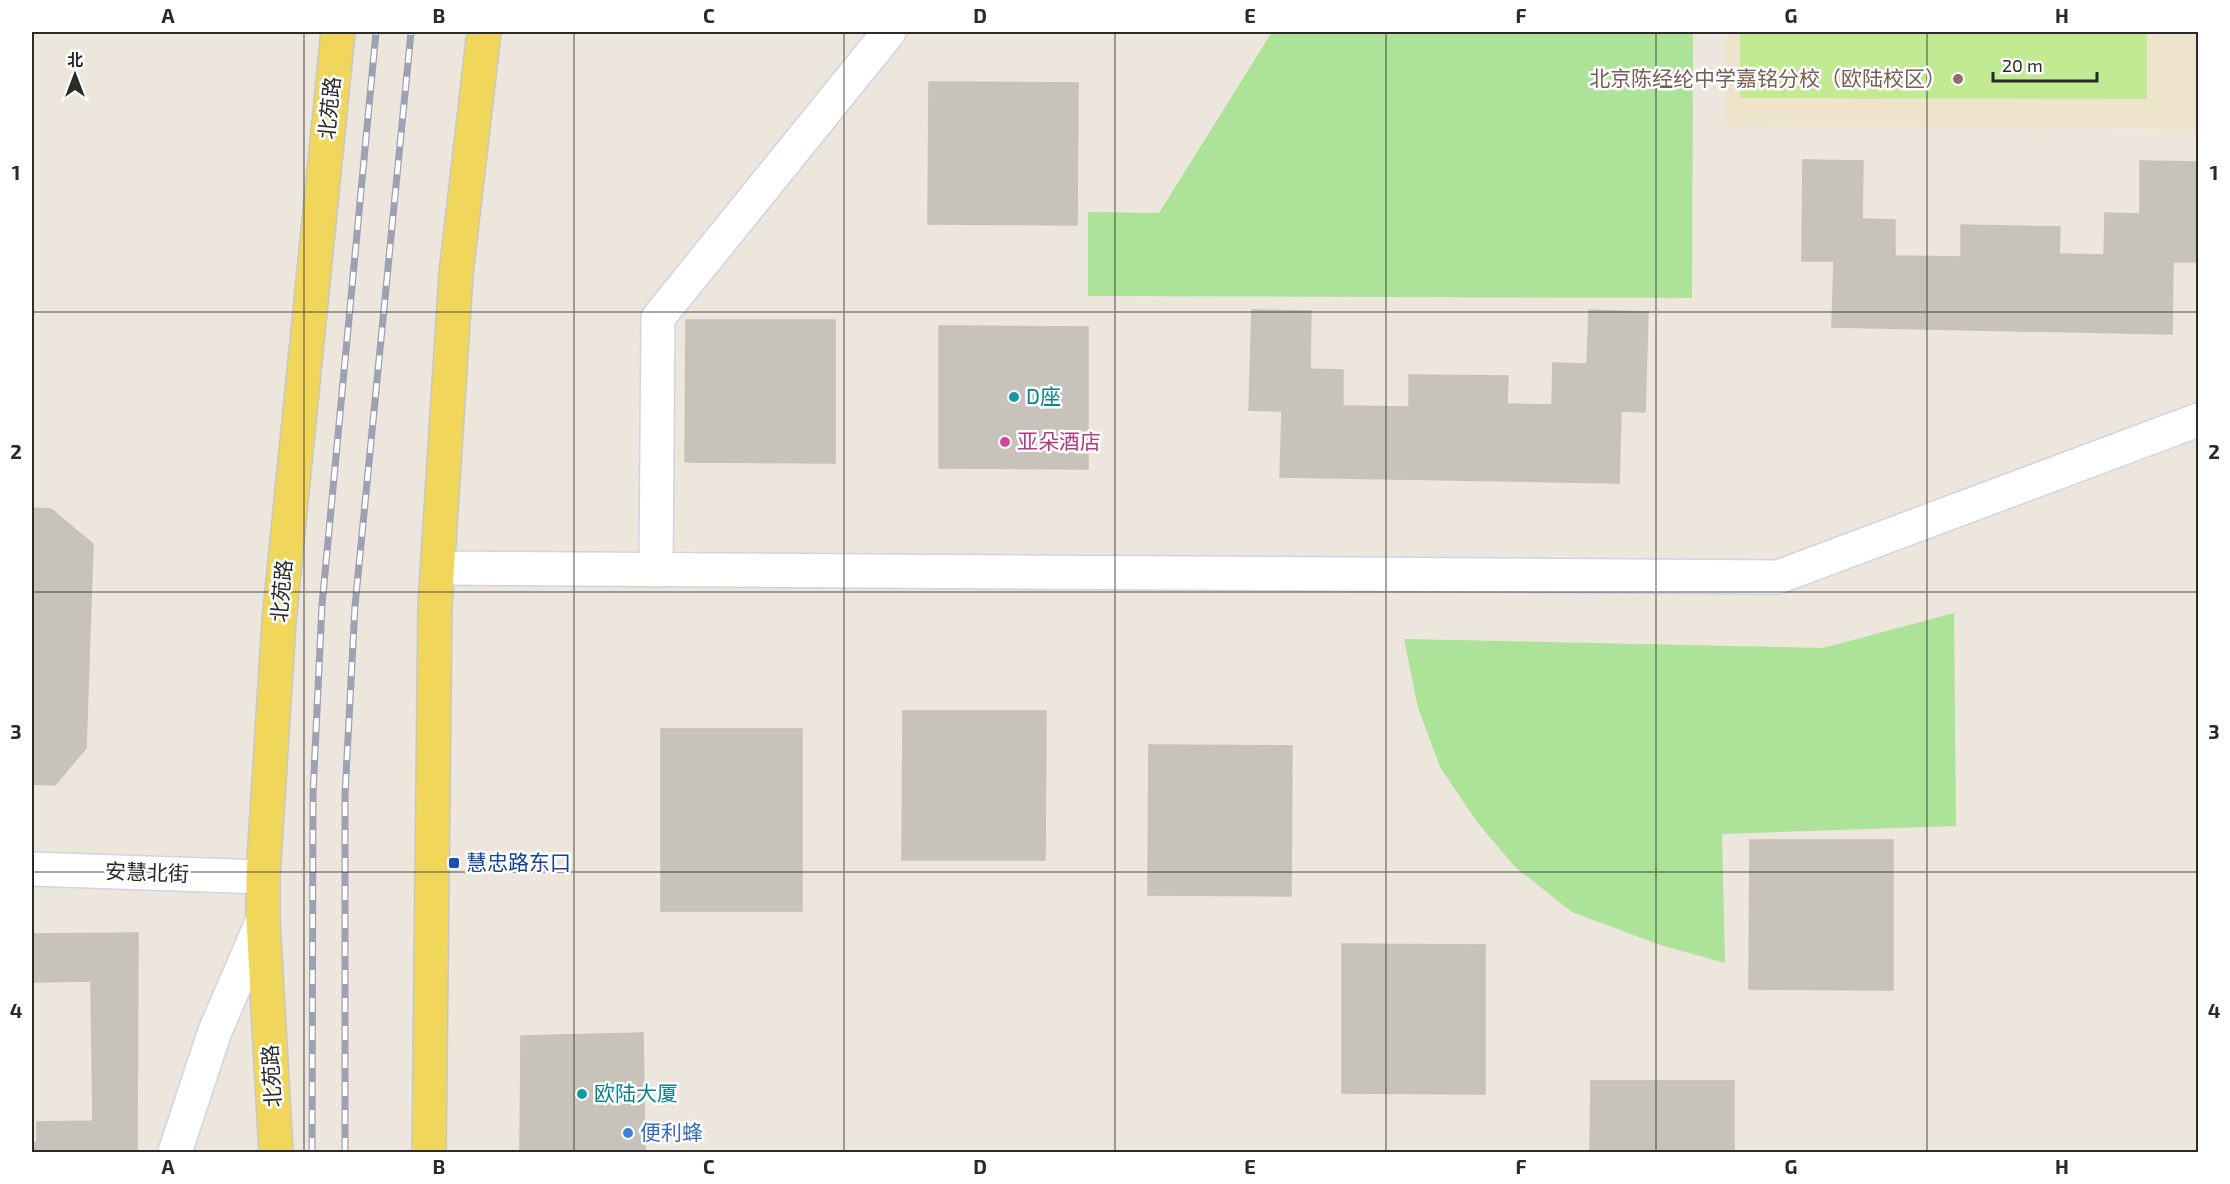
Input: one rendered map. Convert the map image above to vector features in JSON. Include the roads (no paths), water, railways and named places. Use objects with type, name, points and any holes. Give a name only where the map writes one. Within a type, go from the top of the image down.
[{"type":"main road","name":"北苑路","points":[[276,1152],[263,920],[263,876],[279,621],[338,32]]},
{"type":"main road","points":[[429,1152],[435,605],[456,274],[484,32]]},
{"type":"street","points":[[656,570],[658,318],[889,32]]},
{"type":"street","points":[[438,568],[1778,577],[2199,420]]},
{"type":"street","name":"安慧北街","points":[[32,869],[263,876]]},
{"type":"street","points":[[175,1152],[215,1031],[263,920]]},
{"type":"railway","points":[[312,1152],[313,794],[322,605],[376,32]]},
{"type":"railway","points":[[345,1152],[345,795],[355,606],[411,32]]},
{"type":"place","name":"北京陈经纶中学嘉铭分校（欧陆校区）","points":[[1958,79]]},
{"type":"place","name":"D座","points":[[1014,397]]},
{"type":"place","name":"亚朵酒店","points":[[1005,442]]},
{"type":"place","name":"慧忠路东口","points":[[454,863]]},
{"type":"place","name":"欧陆大厦","points":[[582,1094]]},
{"type":"place","name":"便利蜂","points":[[628,1133]]}]
